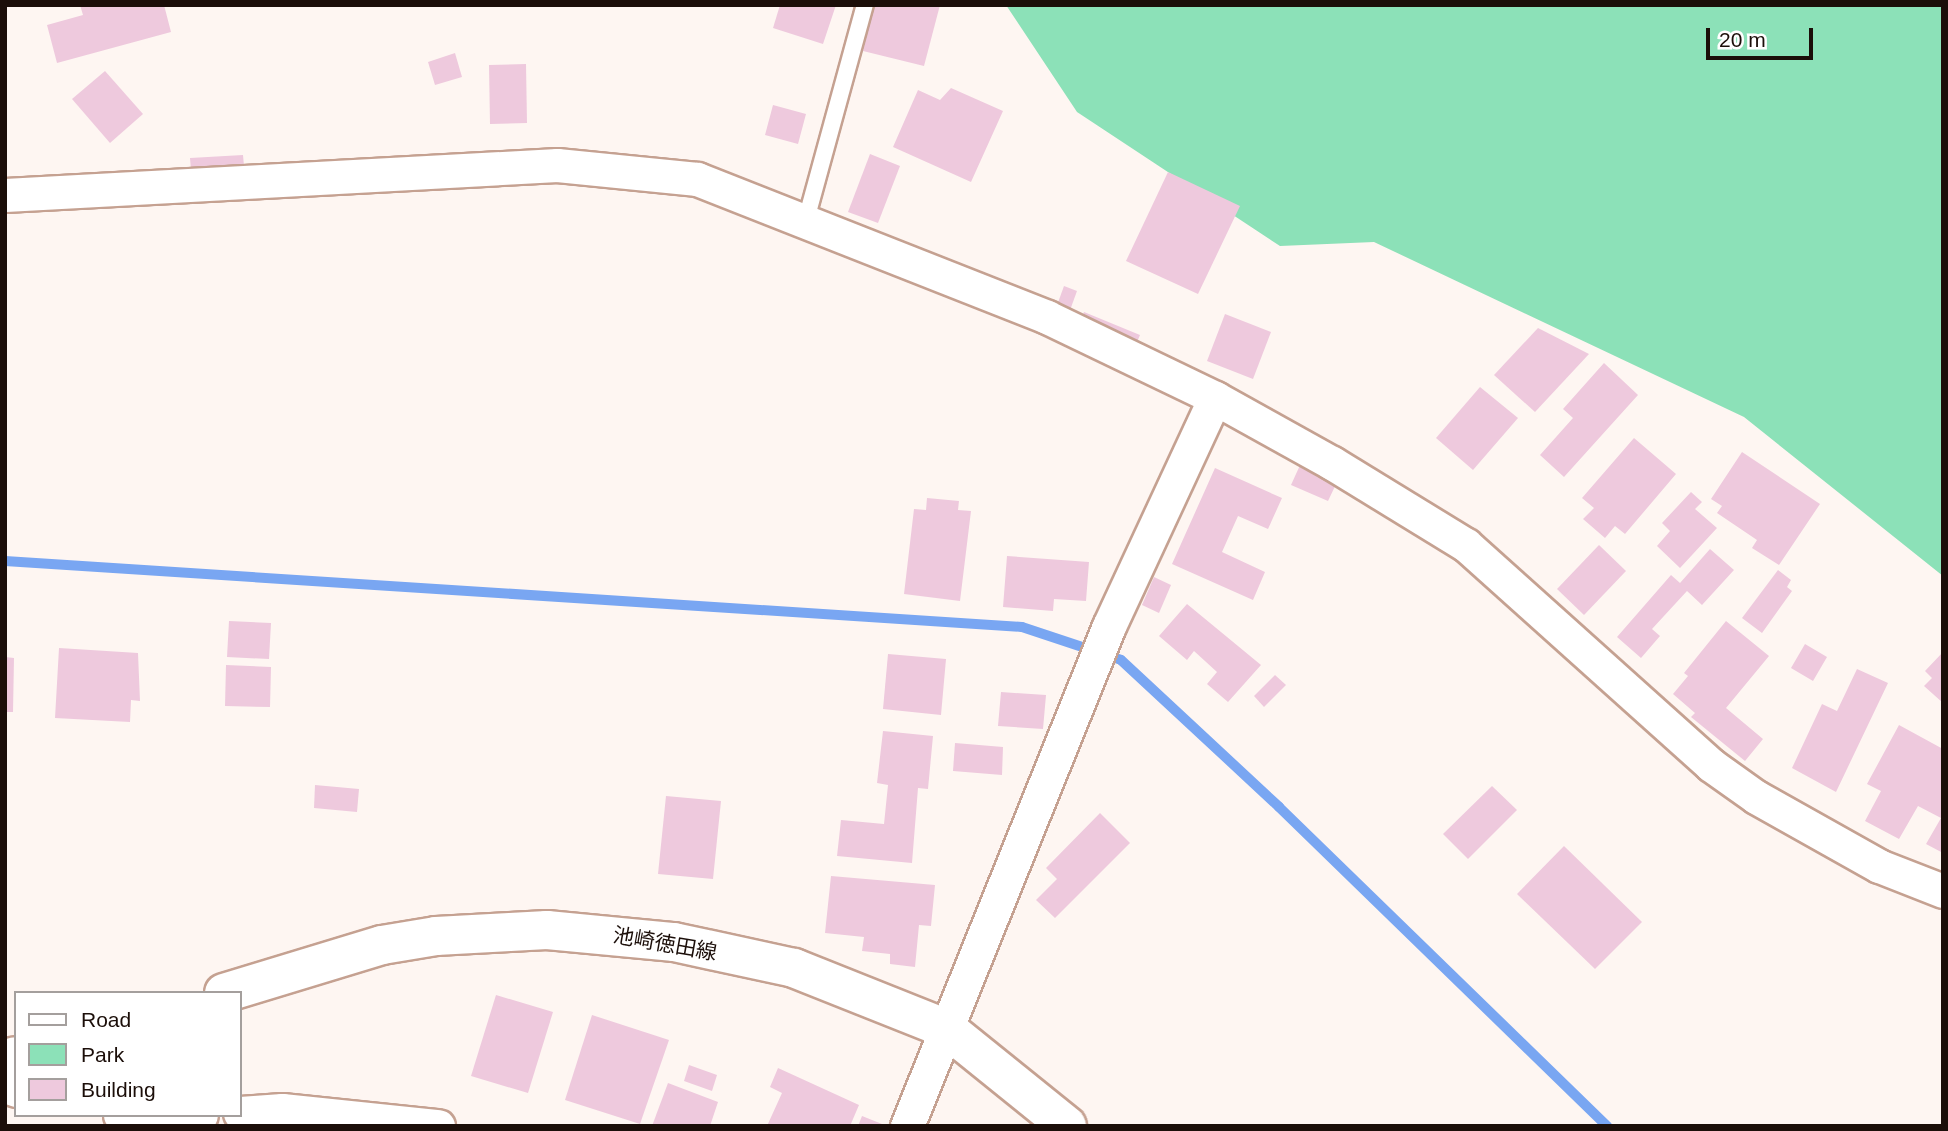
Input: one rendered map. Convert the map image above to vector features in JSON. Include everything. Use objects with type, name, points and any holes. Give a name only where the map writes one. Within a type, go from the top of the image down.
[{"type":"main road","name":"池崎徳田線","points":[[231,991],[382,945],[464,934],[547,930],[674,942],[793,968],[947,1029],[1067,1126]]},
{"type":"street","points":[[5,195],[557,165],[697,179],[806,219],[1047,317],[1215,398],[1466,545],[1655,718],[1745,789],[1879,866],[1943,891]]},
{"type":"street","points":[[907,1126],[1109,626],[1215,398]]},
{"type":"street","points":[[242,1113],[282,1110],[438,1126]]},
{"type":"street","points":[[132,1117],[172,1117]]},
{"type":"lane","points":[[806,219],[865,5]]},
{"type":"green space","points":[[1006,5],[1943,5],[1943,576],[1744,417],[1374,242],[1280,246],[1077,112]]},
{"type":"building","points":[[80,5],[164,5],[171,32],[57,63],[47,25],[83,15]]},
{"type":"building","points":[[780,5],[836,5],[823,44],[773,28]]},
{"type":"building","points":[[874,5],[940,5],[924,66],[863,51]]},
{"type":"building","points":[[455,53],[462,77],[435,85],[428,62]]},
{"type":"building","points":[[526,64],[527,123],[490,124],[489,65]]},
{"type":"building","points":[[105,71],[143,114],[110,143],[72,99]]},
{"type":"building","points":[[951,88],[1003,111],[971,182],[893,147],[918,90],[940,100]]},
{"type":"building","points":[[773,105],[806,114],[798,144],[765,135]]},
{"type":"building","points":[[870,154],[900,166],[878,223],[848,212]]},
{"type":"building","points":[[243,155],[244,166],[191,170],[190,158]]},
{"type":"building","points":[[1168,172],[1240,206],[1198,294],[1126,261]]},
{"type":"building","points":[[1064,286],[1077,291],[1069,313],[1056,308]]},
{"type":"building","points":[[1084,312],[1140,335],[1135,347],[1079,325]]},
{"type":"building","points":[[1225,314],[1271,332],[1253,379],[1207,361]]},
{"type":"building","points":[[1538,328],[1589,354],[1535,412],[1494,375]]},
{"type":"building","points":[[1604,363],[1638,395],[1564,477],[1540,455],[1573,418],[1563,409]]},
{"type":"building","points":[[1480,387],[1518,418],[1473,470],[1436,438]]},
{"type":"building","points":[[1634,438],[1676,474],[1625,534],[1615,526],[1605,538],[1583,519],[1594,508],[1582,498]]},
{"type":"building","points":[[1742,452],[1820,504],[1779,565],[1752,548],[1757,540],[1717,513],[1722,506],[1711,499]]},
{"type":"building","points":[[1301,463],[1338,480],[1328,501],[1291,485]]},
{"type":"building","points":[[1215,468],[1282,498],[1268,529],[1238,516],[1222,552],[1265,572],[1253,600],[1172,564]]},
{"type":"building","points":[[1691,492],[1702,502],[1695,509],[1717,528],[1680,568],[1657,546],[1670,531],[1662,523]]},
{"type":"building","points":[[927,498],[959,501],[958,510],[971,511],[960,601],[904,594],[914,509],[926,510]]},
{"type":"building","points":[[1599,545],[1626,571],[1584,615],[1557,589]]},
{"type":"building","points":[[1710,549],[1734,570],[1702,605],[1687,591],[1652,629],[1660,636],[1641,658],[1617,637],[1671,575],[1680,583]]},
{"type":"building","points":[[1007,556],[1089,562],[1086,601],[1054,599],[1053,611],[1003,607]]},
{"type":"building","points":[[1778,570],[1791,580],[1787,587],[1792,591],[1762,633],[1742,618]]},
{"type":"building","points":[[1154,577],[1171,585],[1159,613],[1142,605]]},
{"type":"building","points":[[1187,604],[1261,665],[1228,702],[1207,684],[1217,672],[1194,651],[1187,660],[1159,636]]},
{"type":"building","points":[[229,621],[271,623],[269,659],[227,657]]},
{"type":"building","points":[[1726,621],[1769,656],[1726,708],[1763,739],[1745,761],[1691,717],[1695,713],[1673,694],[1688,676],[1684,673]]},
{"type":"building","points":[[1805,644],[1827,657],[1813,681],[1791,668]]},
{"type":"building","points":[[59,648],[138,653],[140,701],[131,700],[130,722],[55,718]]},
{"type":"building","points":[[1943,652],[1943,703],[1924,686],[1932,678],[1925,671]]},
{"type":"building","points":[[888,654],[946,659],[941,715],[883,709]]},
{"type":"building","points":[[5,657],[14,658],[13,712],[5,712]]},
{"type":"building","points":[[226,665],[271,667],[270,707],[225,706]]},
{"type":"building","points":[[1857,669],[1888,683],[1836,792],[1792,768],[1822,704],[1837,711]]},
{"type":"building","points":[[1275,675],[1286,685],[1264,707],[1254,696]]},
{"type":"building","points":[[1001,692],[1046,695],[1043,729],[998,726]]},
{"type":"building","points":[[1899,725],[1943,749],[1943,853],[1926,844],[1941,818],[1918,806],[1899,839],[1865,821],[1881,791],[1867,784]]},
{"type":"building","points":[[883,731],[933,736],[928,789],[918,788],[912,863],[837,856],[841,820],[884,824],[888,785],[877,783]]},
{"type":"building","points":[[955,743],[1003,747],[1002,775],[953,771]]},
{"type":"building","points":[[315,785],[359,789],[357,812],[314,808]]},
{"type":"building","points":[[1492,786],[1517,810],[1468,859],[1443,834]]},
{"type":"building","points":[[666,796],[721,801],[713,879],[658,874]]},
{"type":"building","points":[[1100,813],[1130,843],[1055,918],[1036,900],[1057,879],[1046,868]]},
{"type":"building","points":[[1564,846],[1642,922],[1595,969],[1517,894]]},
{"type":"building","points":[[831,876],[935,885],[931,926],[919,925],[915,967],[890,964],[890,954],[862,951],[864,937],[825,933]]},
{"type":"building","points":[[496,995],[553,1012],[528,1093],[471,1076]]},
{"type":"building","points":[[592,1015],[669,1040],[640,1124],[565,1100]]},
{"type":"building","points":[[689,1065],[717,1075],[712,1091],[684,1081]]},
{"type":"building","points":[[778,1068],[859,1105],[850,1126],[767,1126],[782,1093],[770,1087]]},
{"type":"building","points":[[668,1083],[718,1102],[710,1126],[652,1126]]},
{"type":"building","points":[[862,1116],[887,1126],[858,1126]]},
{"type":"waterway","points":[[5,561],[1022,627],[1121,660],[1279,807],[1607,1126]]}]
